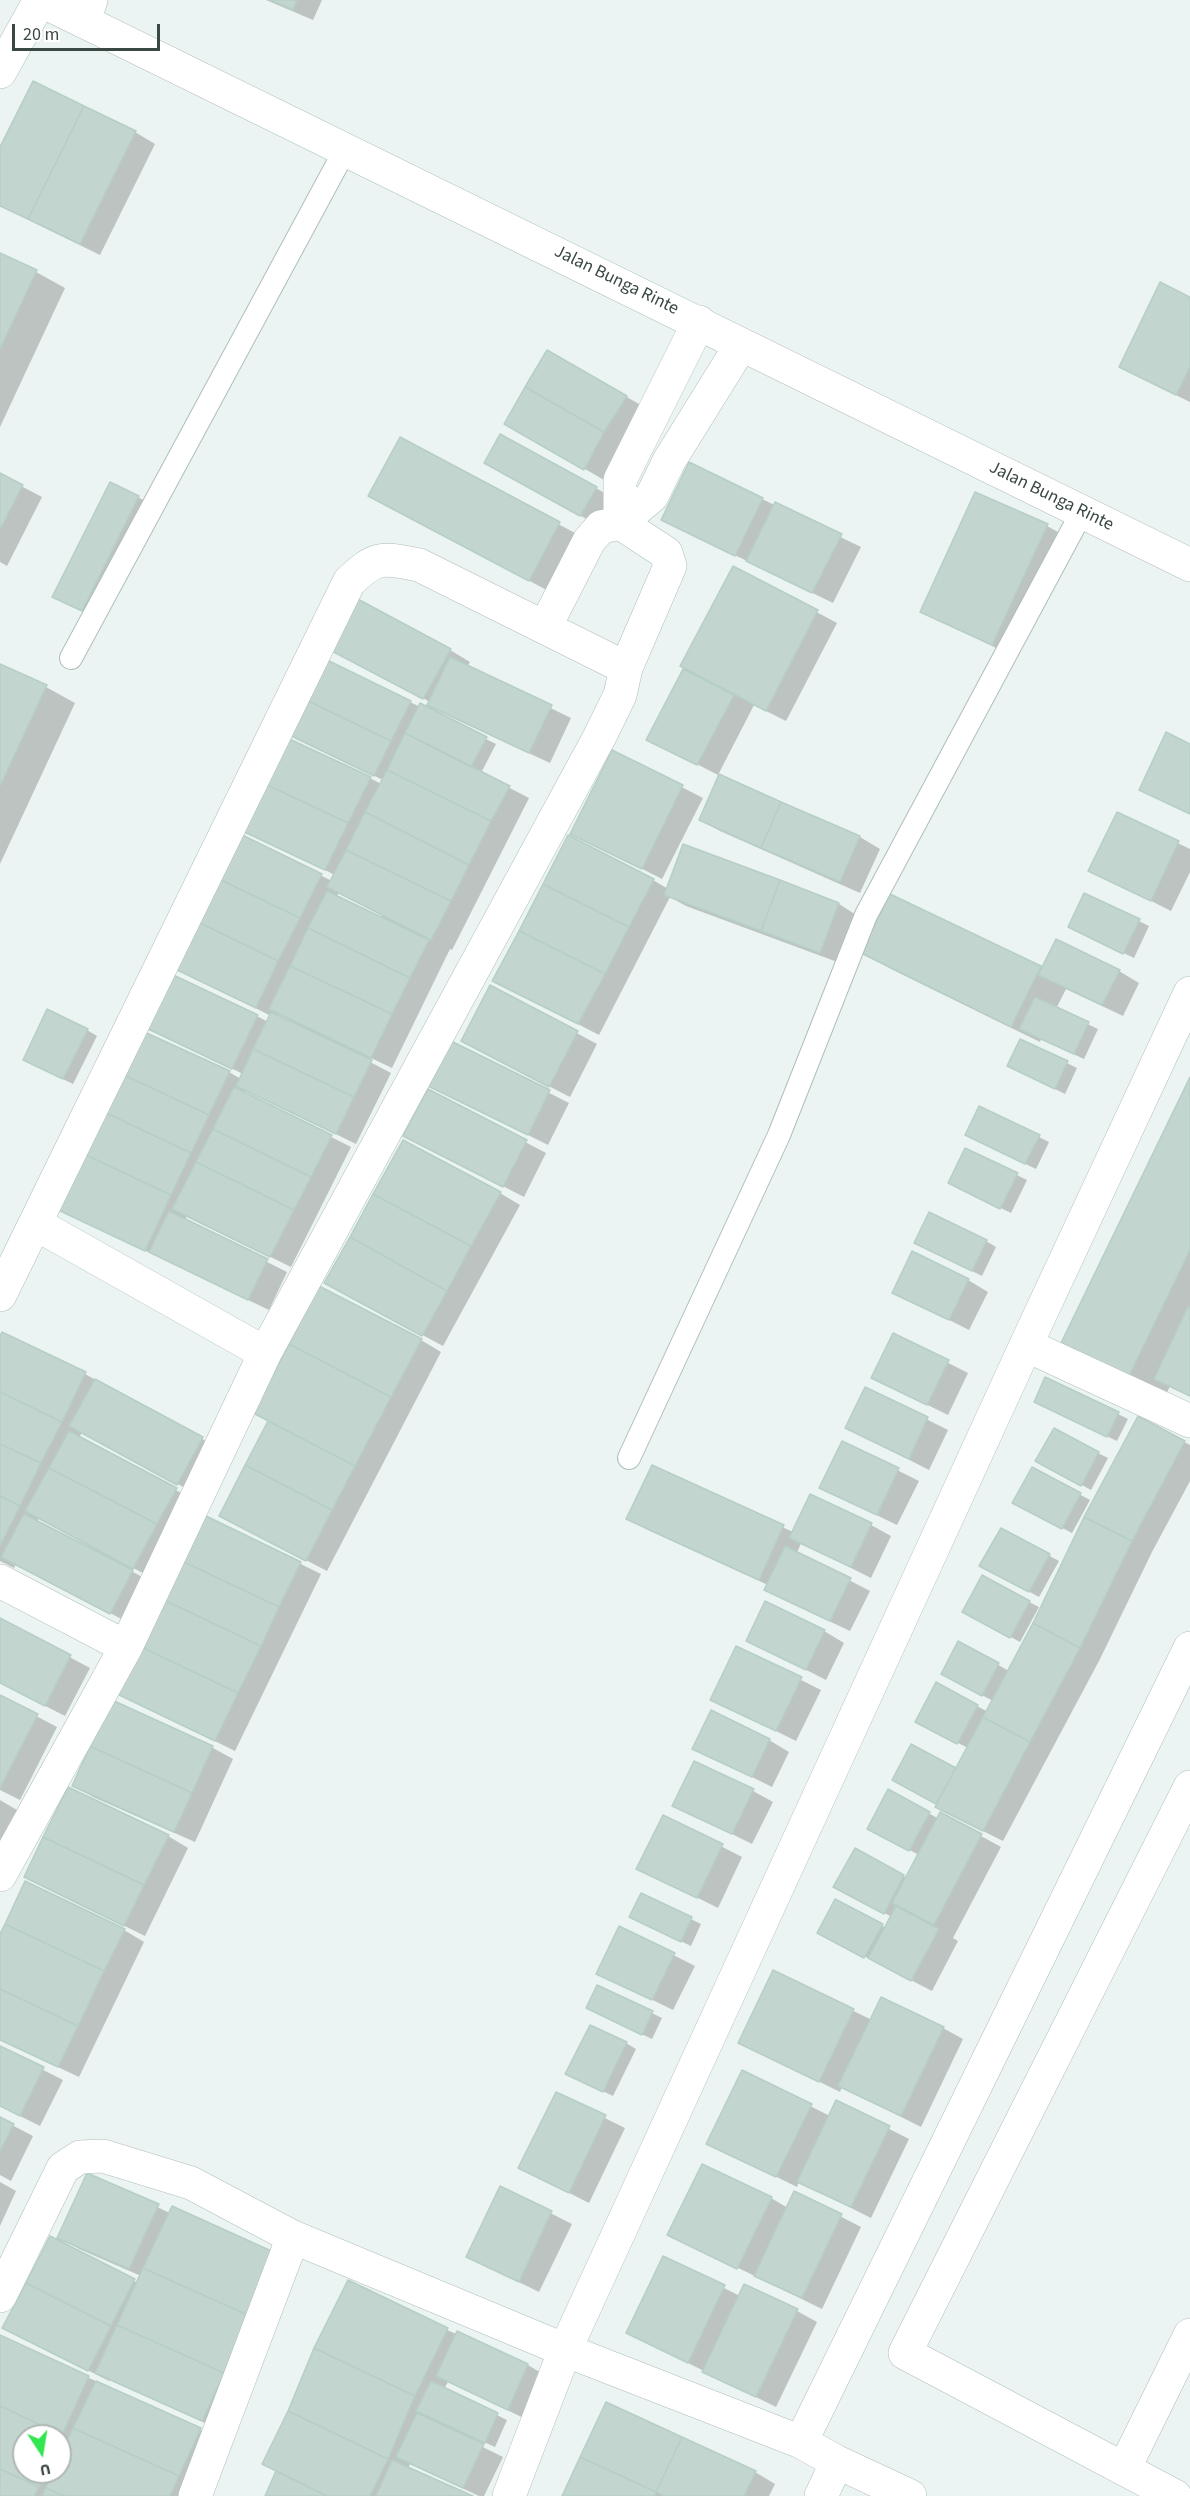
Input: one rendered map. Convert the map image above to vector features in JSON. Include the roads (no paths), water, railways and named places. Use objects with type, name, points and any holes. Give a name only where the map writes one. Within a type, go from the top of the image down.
[{"type":"street","name":"Jalan Bunga Rinte","points":[[40,0],[87,11],[345,150],[1190,565]]},
{"type":"street","points":[[0,72],[40,0]]},
{"type":"street","points":[[620,523],[620,480],[699,322]]},
{"type":"street","points":[[544,627],[589,542],[601,527],[620,523],[652,496],[669,461],[741,345]]},
{"type":"street","points":[[0,1875],[126,1647],[265,1353],[600,736],[620,695],[627,668],[670,566],[666,553],[620,523]]},
{"type":"street","points":[[0,1295],[349,582],[368,563],[390,559],[419,565],[627,668]]},
{"type":"street","points":[[509,2496],[565,2350],[1190,993]]},
{"type":"street","points":[[36,1224],[265,1353]]},
{"type":"street","points":[[1026,1345],[1190,1421]]},
{"type":"street","points":[[0,1581],[126,1647]]},
{"type":"street","points":[[801,2442],[1190,1648]]},
{"type":"street","points":[[1175,2496],[905,2353],[1190,1787]]},
{"type":"street","points":[[0,2296],[63,2168],[80,2157],[103,2156],[190,2182],[293,2237],[565,2350],[801,2442],[837,2462],[910,2496]]},
{"type":"street","points":[[195,2496],[293,2237]]},
{"type":"street","points":[[1124,2469],[1190,2335]]},
{"type":"street","points":[[821,2496],[837,2462]]},
{"type":"lane","points":[[71,658],[345,150]]},
{"type":"lane","points":[[629,1458],[779,1135],[866,915],[1082,512]]}]
